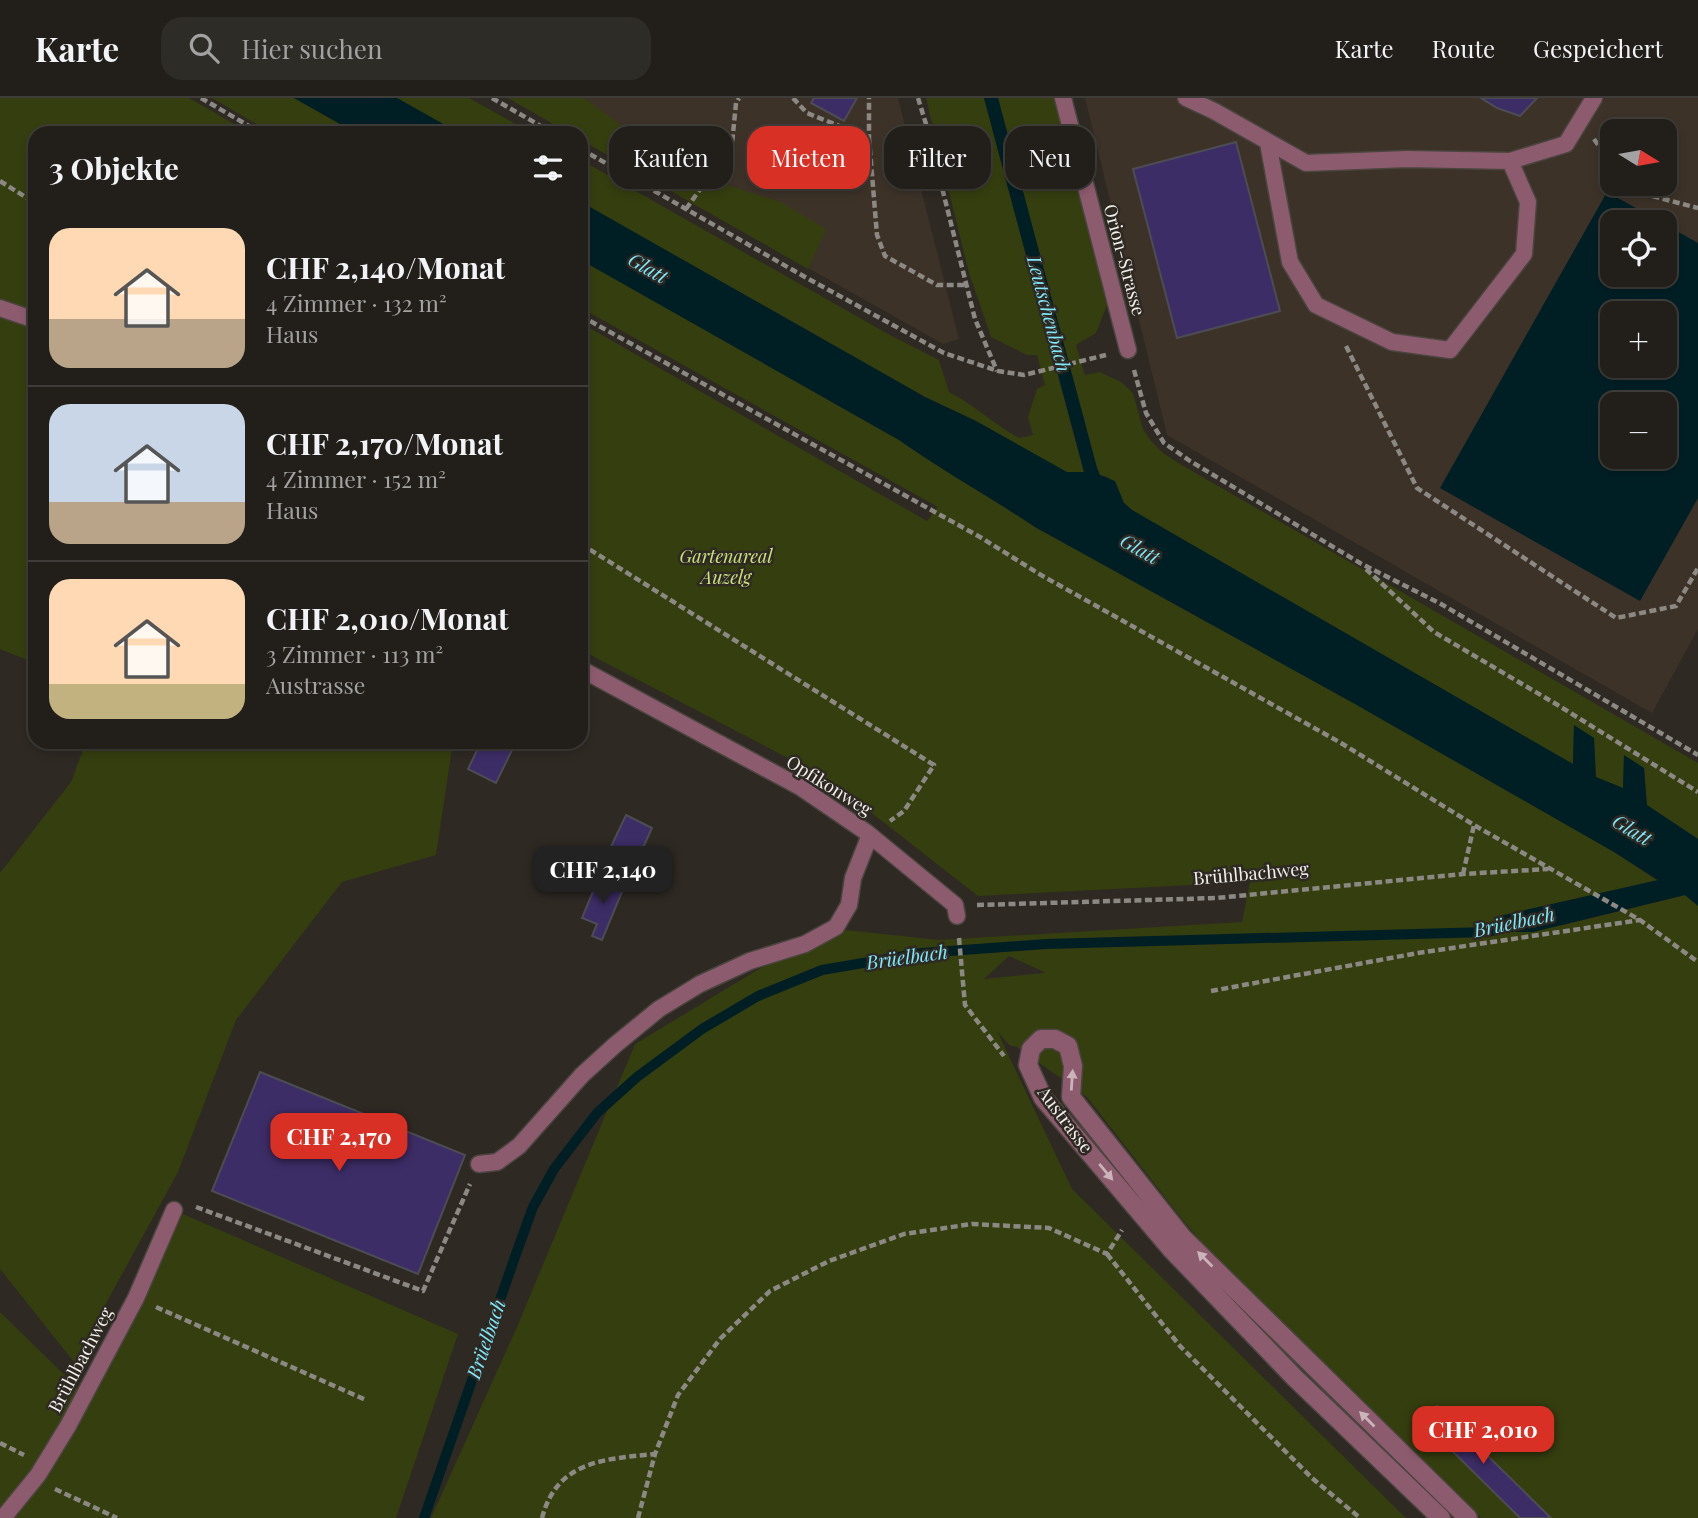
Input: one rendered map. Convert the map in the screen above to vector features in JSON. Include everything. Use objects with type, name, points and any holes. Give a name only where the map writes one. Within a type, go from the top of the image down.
[{"type":"street","name":"Austrasse","points":[[1441,1518],[1295,1378],[1171,1249],[1043,1098],[1028,1065],[1031,1049],[1041,1039],[1055,1039],[1068,1046],[1073,1066],[1071,1097],[1183,1238],[1468,1518]]},
{"type":"lane","name":"Orion-Strasse","points":[[1063,98],[1128,350]]},
{"type":"lane","points":[[1186,98],[1306,163],[1407,159],[1510,161],[1566,144],[1594,98]]},
{"type":"lane","points":[[1268,143],[1290,262],[1316,305],[1392,342],[1450,350],[1524,254],[1528,202],[1510,161]]},
{"type":"lane","points":[[0,308],[28,318]]},
{"type":"lane","name":"Opfikonweg","points":[[588,674],[800,787],[870,835],[956,911]]},
{"type":"lane","points":[[479,1164],[497,1163],[519,1146],[582,1075],[659,1009],[700,984],[750,961],[805,944],[836,927],[849,905],[853,877],[870,835]]},
{"type":"lane","name":"Brühlbachweg","points":[[3,1518],[38,1475],[68,1426],[136,1298],[174,1210]]},
{"type":"path","points":[[201,98],[249,126]]},
{"type":"path","points":[[492,98],[541,126]]},
{"type":"path","points":[[686,209],[711,174],[731,154],[736,103],[739,98]]},
{"type":"path","points":[[793,98],[807,113],[839,126]]},
{"type":"path","points":[[869,98],[869,126]]},
{"type":"path","points":[[918,98],[975,319],[998,371]]},
{"type":"path","points":[[870,150],[877,235],[885,256],[937,285],[966,285]]},
{"type":"path","points":[[588,153],[944,354],[998,371],[1024,375],[1102,356]]},
{"type":"path","points":[[0,181],[28,199]]},
{"type":"path","points":[[1652,196],[1698,208]]},
{"type":"path","points":[[1329,311],[1417,488],[1616,618],[1676,606],[1698,568]]},
{"type":"path","points":[[588,320],[968,530],[1041,575],[1341,743],[1548,869],[1640,920],[1698,962]]},
{"type":"path","points":[[1128,350],[1146,414],[1164,443],[1360,563],[1441,604],[1698,755]]},
{"type":"path","points":[[588,548],[934,765],[904,811],[870,835]]},
{"type":"path","points":[[1360,563],[1434,632],[1698,792]]},
{"type":"path","points":[[1463,874],[1474,825]]},
{"type":"path","name":"Brühlbachweg","points":[[956,911],[1217,898],[1463,874],[1548,869]]},
{"type":"path","points":[[956,911],[965,1005],[1008,1061],[1028,1065]]},
{"type":"path","points":[[1211,991],[1418,953],[1640,920]]},
{"type":"path","points":[[174,1210],[199,1207],[423,1290],[479,1164]]},
{"type":"path","points":[[1107,1254],[1136,1208]]},
{"type":"path","points":[[638,1518],[655,1454],[678,1395],[720,1339],[770,1291],[829,1261],[904,1234],[972,1224],[1049,1228],[1107,1254],[1180,1346],[1312,1478],[1360,1518]]},
{"type":"path","points":[[136,1298],[366,1400]]},
{"type":"path","points":[[542,1518],[556,1488],[574,1471],[600,1460],[655,1454]]},
{"type":"path","points":[[38,1475],[46,1485],[117,1518]]},
{"type":"shaded area","points":[[508,98],[898,98],[905,126],[884,126],[884,189],[921,189],[959,339],[943,344],[668,189],[733,189],[733,126],[609,126],[609,156],[588,144],[588,126],[557,126]]},
{"type":"shaded area","points":[[1085,98],[1698,98],[1698,629],[1652,713],[1167,435],[1095,139],[1095,126],[1092,126]]},
{"type":"green space","points":[[0,98],[189,98],[238,126],[28,126],[28,660],[0,649]]},
{"type":"green space","points":[[212,98],[294,98],[344,126],[260,126]]},
{"type":"green space","points":[[397,98],[469,98],[519,126],[447,126]]},
{"type":"green space","points":[[508,98],[584,98],[622,126],[609,126],[609,156],[588,144],[588,126],[557,126]]},
{"type":"green space","points":[[926,98],[984,98],[1005,177],[1005,189],[1008,189],[1084,472],[1067,473],[976,421],[925,397],[588,206],[588,164],[609,176],[609,189],[632,189],[888,334],[939,360],[949,392],[1019,438],[1033,435],[1028,417],[1037,389],[1045,385],[1037,355],[1027,355],[991,337],[969,273],[948,189],[991,189],[991,126],[933,126]]},
{"type":"green space","points":[[998,98],[1055,98],[1062,126],[1005,126]]},
{"type":"green space","points":[[733,187],[781,202],[826,229],[808,269],[667,189],[733,189]]},
{"type":"green space","points":[[1022,189],[1079,189],[1109,300],[1096,333],[1076,345],[1085,375],[1100,372],[1121,382],[1133,393],[1143,429],[1163,453],[1698,763],[1698,839],[1646,805],[1644,768],[1624,756],[1623,788],[1595,777],[1594,738],[1574,726],[1573,765],[1132,510],[1124,503],[1108,477],[1100,475]]},
{"type":"green space","name":"Gartenareal Auzelg","points":[[588,264],[899,440],[1035,527],[1355,704],[1614,852],[1658,881],[1559,926],[1685,895],[1698,906],[1698,1518],[1481,1518],[1231,1278],[1087,1097],[1017,1047],[1009,1045],[997,1031],[1072,1189],[1406,1518],[431,1518],[517,1327],[635,1044],[827,928],[939,940],[1242,922],[1250,882],[978,896],[828,779],[588,654],[588,327],[927,521],[938,507],[588,312]],"holes":[[[1009,956],[1044,973],[984,979]]]},
{"type":"green space","points":[[83,749],[452,749],[436,855],[342,882],[236,1020],[178,1172],[74,1362],[0,1269],[0,873],[71,782]]},
{"type":"green space","points":[[183,1214],[458,1334],[396,1518],[0,1518],[0,1312],[91,1401]]},
{"type":"water","points":[[294,98],[397,98],[447,126],[344,126]]},
{"type":"water","points":[[984,98],[998,98],[1005,126],[1005,177]]},
{"type":"water","points":[[1008,189],[1022,189],[1097,468],[1100,475],[1115,481],[1124,503],[1573,764],[1574,725],[1594,738],[1596,777],[1623,788],[1624,755],[1644,768],[1647,805],[1698,839],[1698,906],[1685,895],[1533,932],[1488,932],[1499,916],[1658,880],[1614,852],[1355,704],[1035,527],[899,440],[588,264],[588,206],[925,397],[976,421],[1067,472],[1084,472]]},
{"type":"water","points":[[1605,196],[1614,196],[1639,210],[1600,210],[1600,287],[1677,287],[1677,231],[1698,243],[1698,498],[1640,601],[1440,488]]},
{"type":"building","points":[[814,98],[857,98],[844,121],[811,103]]},
{"type":"building","points":[[1481,98],[1537,98],[1520,116],[1497,108]]},
{"type":"building","points":[[1236,142],[1280,311],[1177,338],[1133,169]]},
{"type":"building","points":[[478,749],[512,750],[496,783],[468,769]]},
{"type":"building","points":[[626,815],[652,828],[633,870],[606,857]]},
{"type":"building","points":[[599,877],[624,887],[602,940],[592,936],[597,924],[582,918]]},
{"type":"building","points":[[260,1072],[465,1155],[418,1274],[212,1191]]},
{"type":"building","points":[[1437,1406],[1551,1518],[1520,1518],[1422,1421]]},
{"type":"waterway","name":"Brüelbach","points":[[424,1518],[533,1207],[554,1169],[597,1113],[637,1077],[702,1029],[758,996],[822,970],[922,953],[1046,944],[1488,932],[1500,929]]},
{"type":"water label","name":"Glatt","points":[[648,268]]},
{"type":"water label","name":"Leutschenbach","points":[[1049,314]]},
{"type":"water label","name":"Glatt","points":[[1140,549]]},
{"type":"water label","name":"Glatt","points":[[1632,830]]}]
